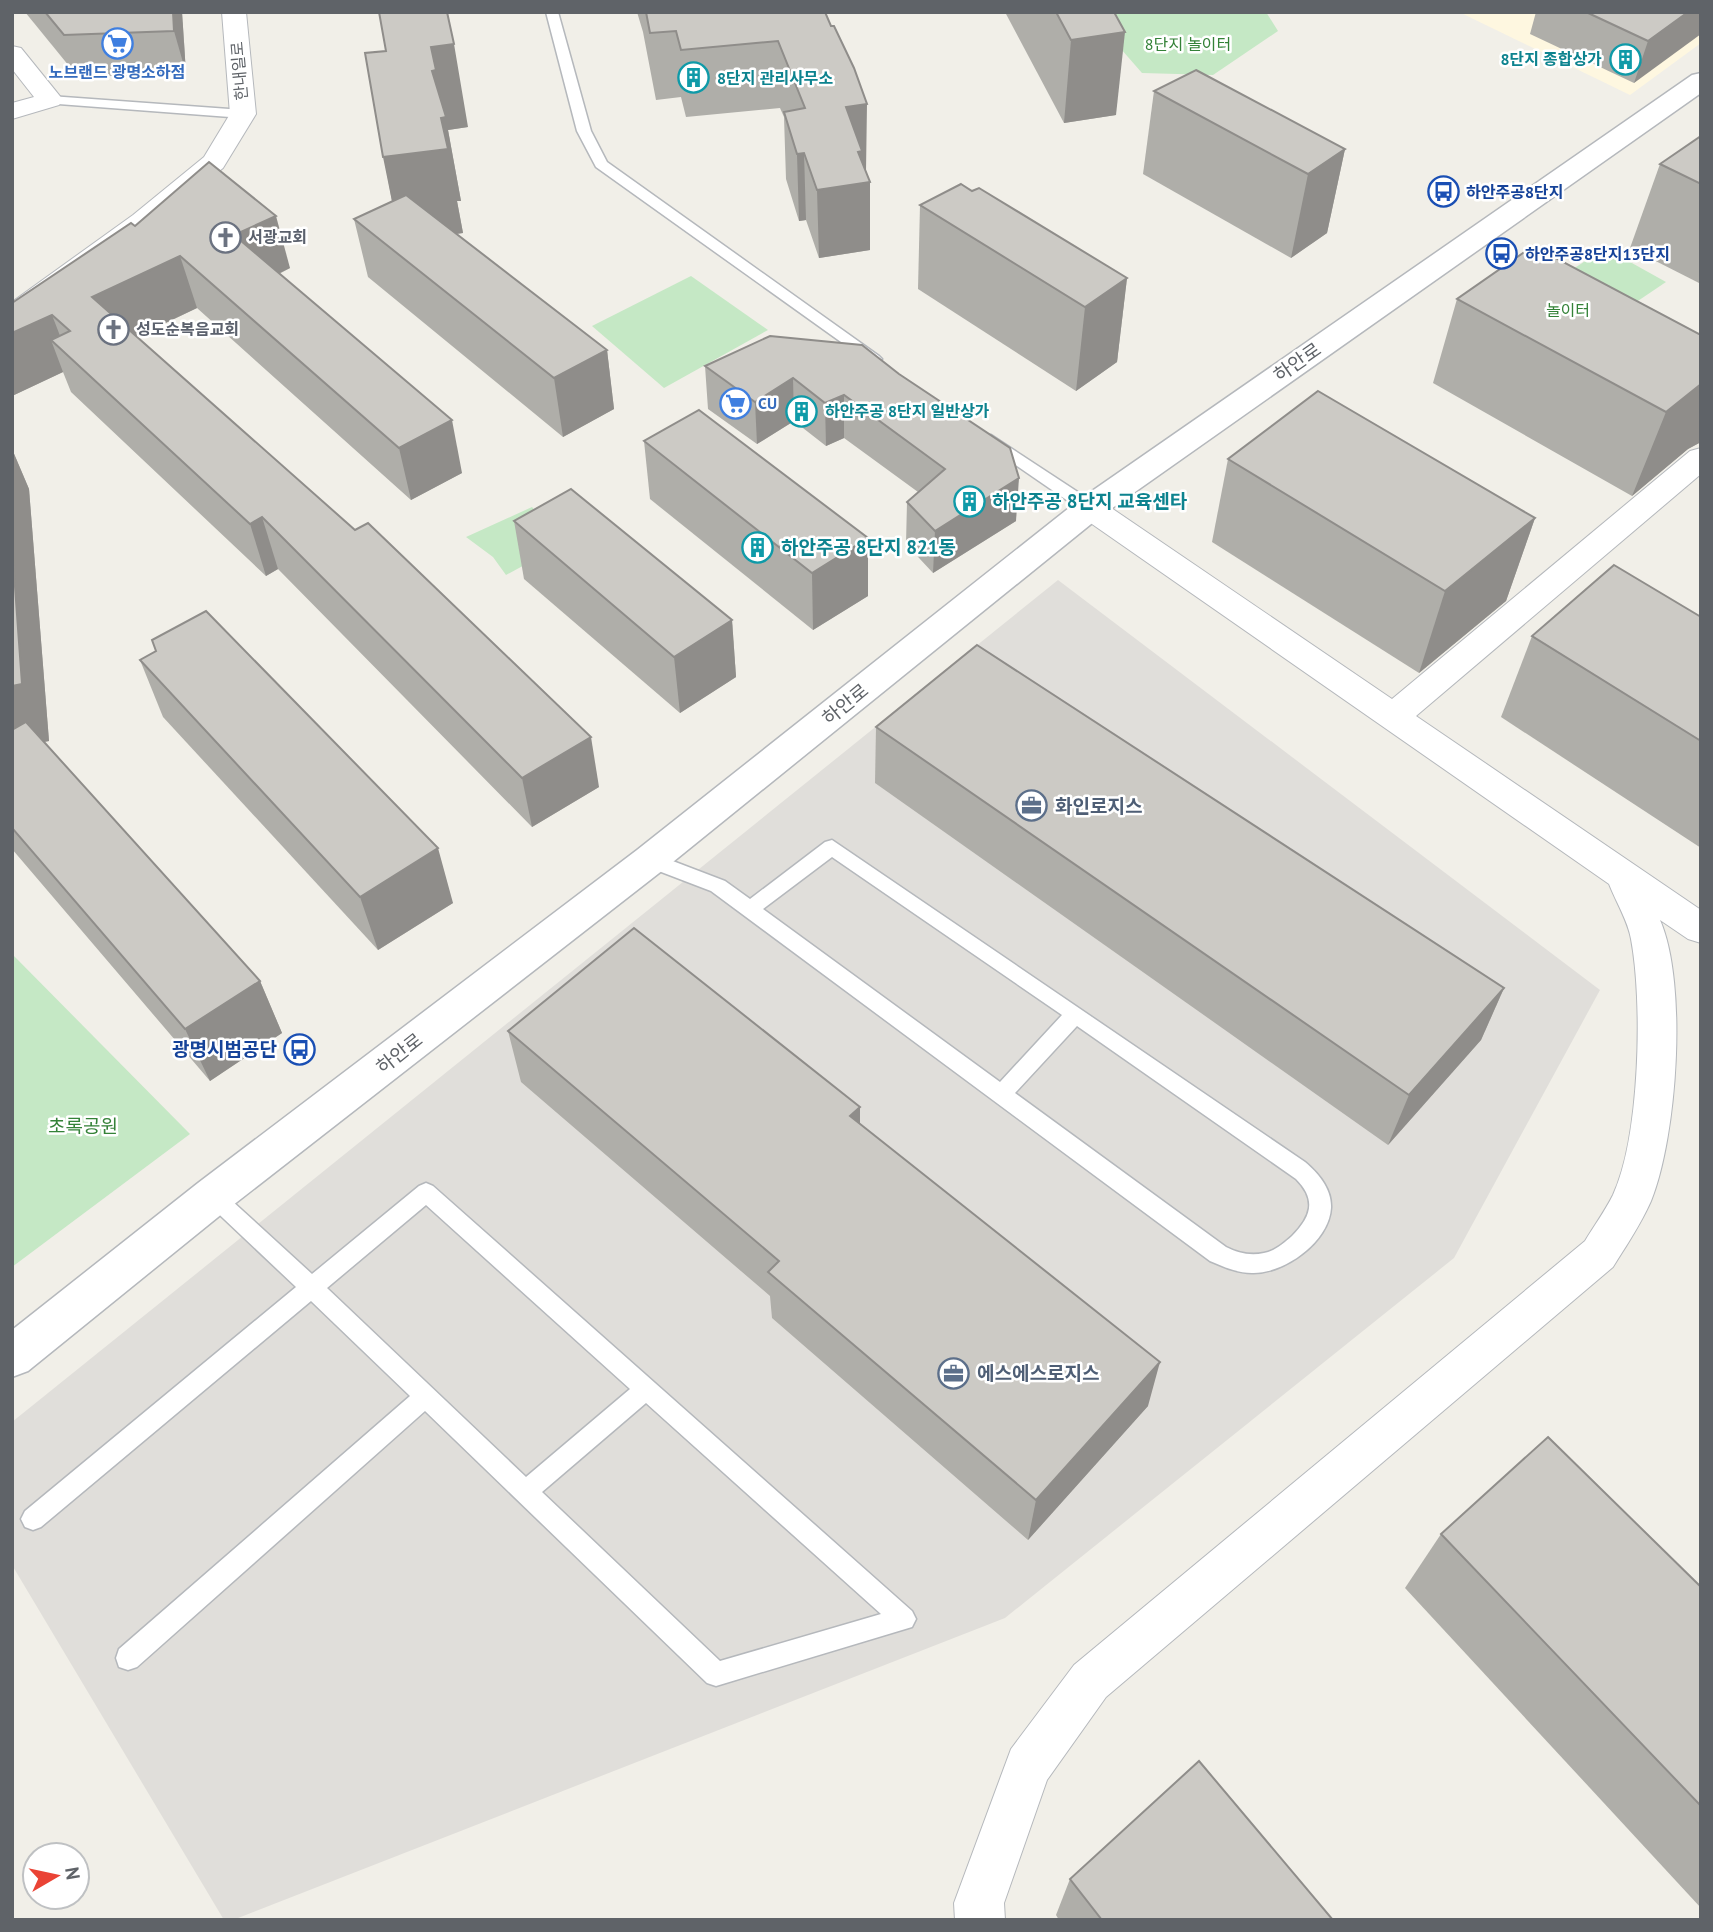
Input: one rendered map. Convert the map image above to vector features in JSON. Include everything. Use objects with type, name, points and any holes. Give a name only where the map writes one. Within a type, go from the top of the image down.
[{"type":"street","name":"한내일로","points":[[12,316],[142,221],[214,162],[243,114],[234,12]]},
{"type":"street","points":[[12,53],[50,100],[12,111]]},
{"type":"street","name":"하안로","points":[[12,1357],[212,1196],[650,860],[1090,508],[1701,81]]},
{"type":"street","points":[[1393,717],[1701,458]]},
{"type":"street","points":[[1090,508],[1701,929]]},
{"type":"street","points":[[980,1920],[979,1903],[1028,1766],[1090,1681],[1599,1254],[1632,1199],[1647,1143],[1655,1075],[1657,995],[1649,936],[1623,875]]},
{"type":"lane","points":[[552,12],[583,131],[601,164],[885,366]]},
{"type":"lane","points":[[50,100],[243,114]]},
{"type":"lane","points":[[977,430],[1090,508]]},
{"type":"lane","points":[[650,860],[718,886],[1218,1254],[1232,1261],[1254,1264],[1271,1262],[1291,1252],[1315,1226],[1320,1216],[1320,1198],[1311,1180],[1280,1154],[832,847],[750,909]]},
{"type":"lane","points":[[1001,1095],[1076,1014]]},
{"type":"lane","points":[[33,1520],[312,1287],[426,1192],[904,1619],[716,1674],[524,1493],[312,1287],[212,1196]]},
{"type":"lane","points":[[524,1493],[646,1389]]},
{"type":"lane","points":[[128,1658],[425,1397]]},
{"type":"shaded area","name":"8단지 종합상가","points":[[1459,12],[1701,12],[1701,43],[1630,95]]},
{"type":"shaded area","points":[[1058,580],[1600,990],[1454,1258],[1005,1618],[233,1920],[224,1920],[12,1565],[12,1422]]},
{"type":"green space","name":"8단지 놀이터","points":[[1098,12],[1266,12],[1278,31],[1213,75],[1142,73],[1121,49]]},
{"type":"green space","name":"놀이터","points":[[1605,248],[1666,282],[1565,350],[1503,315]]},
{"type":"green space","points":[[691,276],[768,330],[664,388],[592,326]]},
{"type":"green space","points":[[532,507],[563,544],[506,575],[493,557],[466,537]]},
{"type":"green space","name":"초록공원","points":[[12,954],[190,1134],[12,1267]]},
{"type":"building","points":[[45,12],[173,12],[174,31],[64,35]]},
{"type":"building","points":[[379,12],[447,12],[454,44],[431,47],[436,70],[432,71],[446,117],[441,118],[448,149],[383,157],[365,53],[386,51]]},
{"type":"building","points":[[646,12],[825,12],[854,68],[867,104],[846,107],[862,151],[858,152],[870,182],[817,190],[804,153],[797,154],[784,112],[805,108],[778,41],[681,50],[676,31],[650,33]]},
{"type":"building","points":[[1056,12],[1114,12],[1125,32],[1071,40]]},
{"type":"building","points":[[1586,12],[1688,12],[1648,41]]},
{"type":"building","points":[[1196,70],[1345,149],[1308,174],[1154,91]]},
{"type":"building","points":[[1701,136],[1701,184],[1660,164]]},
{"type":"building","points":[[209,162],[276,216],[234,235],[452,420],[399,448],[180,256],[92,297],[355,530],[368,523],[591,737],[522,778],[262,517],[250,524],[51,340],[70,331],[52,315],[12,333],[12,303],[131,223],[135,226]]},
{"type":"building","points":[[961,184],[972,191],[979,188],[1127,278],[1085,307],[920,205]]},
{"type":"building","points":[[406,195],[607,350],[554,378],[354,219]]},
{"type":"building","points":[[1533,246],[1701,335],[1701,384],[1666,412],[1457,299]]},
{"type":"building","points":[[770,336],[862,345],[899,374],[1010,448],[1019,478],[935,531],[907,502],[945,469],[844,395],[825,403],[793,378],[755,402],[705,366]]},
{"type":"building","points":[[1318,391],[1535,518],[1445,591],[1228,459]]},
{"type":"building","points":[[699,410],[868,538],[812,573],[644,441]]},
{"type":"building","points":[[571,489],[732,620],[674,657],[514,521]]},
{"type":"building","points":[[12,545],[22,684],[12,686]]},
{"type":"building","points":[[1614,565],[1701,617],[1701,741],[1532,636]]},
{"type":"building","points":[[206,611],[438,848],[360,897],[140,660],[156,651],[152,640]]},
{"type":"building","points":[[977,645],[1504,988],[1409,1095],[876,727]]},
{"type":"building","points":[[26,722],[260,981],[185,1029],[12,828],[12,730]]},
{"type":"building","points":[[634,928],[860,1107],[850,1116],[1160,1362],[1036,1500],[768,1272],[779,1261],[508,1031]]},
{"type":"building","points":[[1548,1437],[1701,1587],[1701,1806],[1441,1534]]},
{"type":"building","points":[[1199,1761],[1333,1920],[1102,1920],[1070,1879]]},
{"type":"place","name":"노브랜드 광명소하점","points":[[117,43]]},
{"type":"place","name":"8단지 종합상가","points":[[1625,59]]},
{"type":"place","name":"8단지 관리사무소","points":[[694,78]]},
{"type":"place","name":"하안주공8단지","points":[[1443,192]]},
{"type":"place","name":"서광교회","points":[[225,237]]},
{"type":"place","name":"하안주공8단지13단지","points":[[1502,254]]},
{"type":"place","name":"성도순복음교회","points":[[113,329]]},
{"type":"place","name":"CU","points":[[735,403]]},
{"type":"place","name":"하안주공 8단지 일반상가","points":[[802,411]]},
{"type":"place","name":"하안주공 8단지 교육센타","points":[[969,501]]},
{"type":"place","name":"하안주공 8단지 821동","points":[[758,547]]},
{"type":"place","name":"화인로지스","points":[[1032,806]]},
{"type":"place","name":"광명시범공단","points":[[300,1049]]},
{"type":"place","name":"에스에스로지스","points":[[954,1373]]}]
